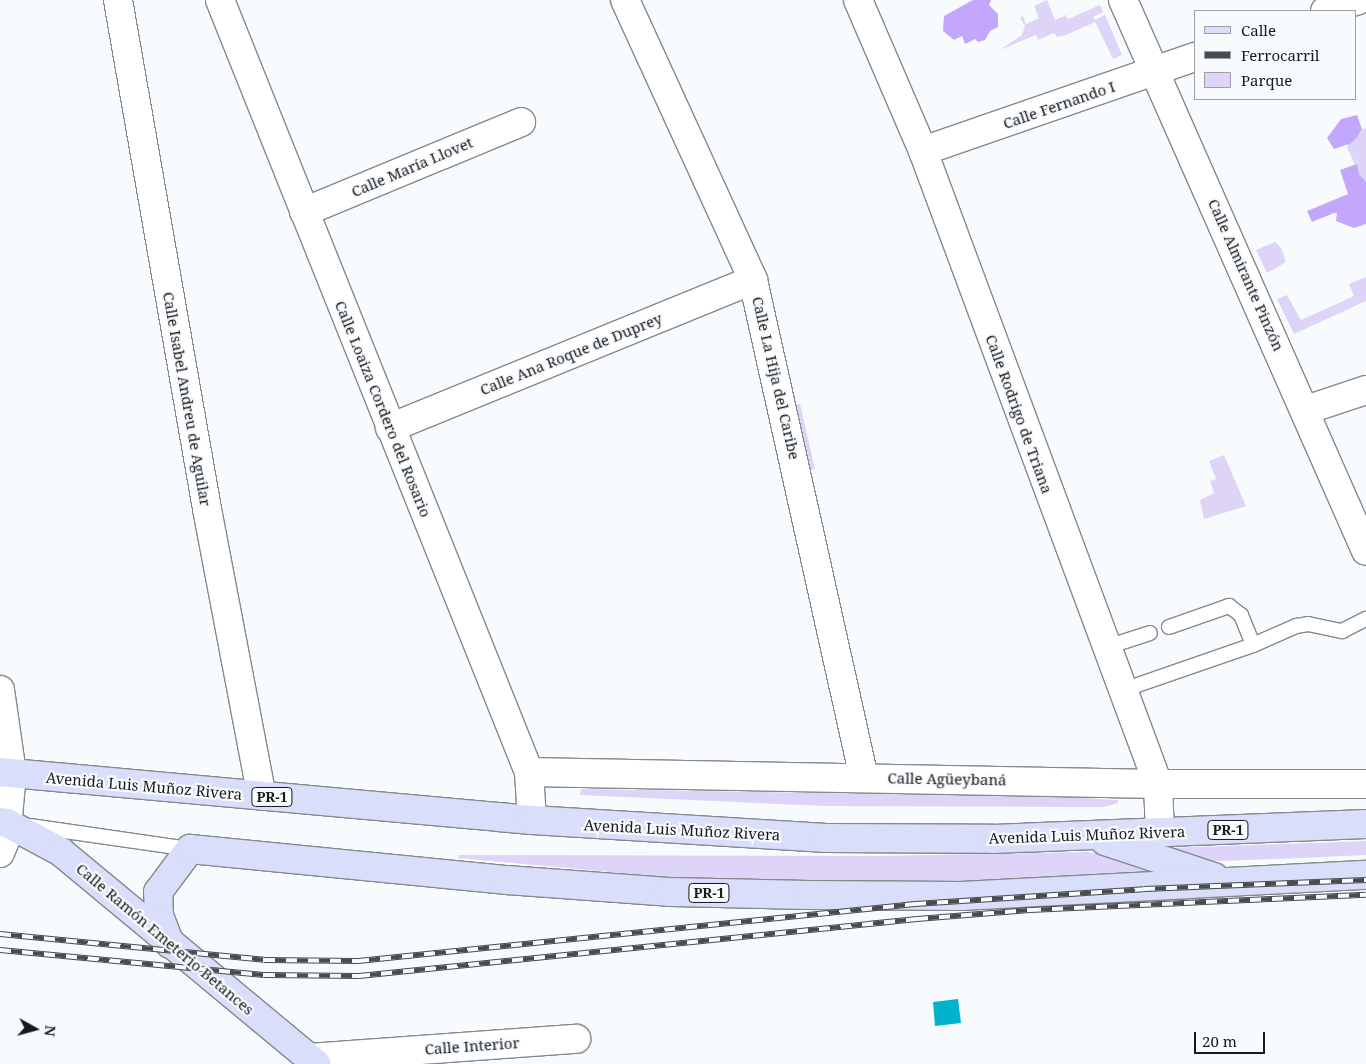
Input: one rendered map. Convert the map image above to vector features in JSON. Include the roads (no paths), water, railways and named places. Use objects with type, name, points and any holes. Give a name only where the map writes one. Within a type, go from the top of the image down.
[{"type":"main road","name":"Avenida Luis Muñoz Rivera","points":[[6,772],[532,820],[826,838],[1091,836],[1366,824]]},
{"type":"main road","name":"Calle Ramón Emeterio Betances","points":[[4,822],[61,852],[312,1062]]},
{"type":"main road","points":[[1091,836],[1230,882]]},
{"type":"main road","points":[[170,944],[159,916],[158,892],[190,849]]},
{"type":"main road","name":"PR-1","points":[[190,849],[507,880],[669,892],[961,896],[1366,875]]},
{"type":"street","name":"Calle Isabel Andreu de Aguilar","points":[[118,0],[207,509],[262,796]]},
{"type":"street","name":"Calle Loaiza Cordero del Rosario","points":[[220,0],[529,772],[532,820]]},
{"type":"street","name":"Calle La Hija del Caribe","points":[[625,0],[753,280],[864,778]]},
{"type":"street","name":"Calle Rodrigo de Triana","points":[[858,0],[923,151],[1158,784],[1160,833]]},
{"type":"street","name":"Calle Almirante Pinzón","points":[[1124,0],[1306,410],[1366,551]]},
{"type":"street","points":[[1328,10],[1358,0]]},
{"type":"street","name":"Calle Fernando I","points":[[923,151],[1194,57]]},
{"type":"street","name":"Calle María Llovet","points":[[304,212],[521,122]]},
{"type":"street","name":"Calle Ana Roque de Duprey","points":[[390,428],[753,280]]},
{"type":"street","points":[[1306,410],[1366,390]]},
{"type":"street","points":[[0,690],[6,772],[4,822],[0,853]]},
{"type":"street","name":"Calle Agüeybaná","points":[[529,772],[1158,784],[1366,784]]},
{"type":"street","name":"Calle Interior","points":[[312,1062],[576,1039]]},
{"type":"lane","points":[[1169,627],[1229,606],[1241,615],[1253,646]]},
{"type":"lane","points":[[1123,690],[1253,646],[1296,626],[1308,624],[1342,630],[1366,619]]},
{"type":"lane","points":[[1107,647],[1150,633]]},
{"type":"lane","points":[[4,822],[190,849]]},
{"type":"water","points":[[958,999],[961,1023],[935,1026],[933,1002]]},
{"type":"railway","points":[[0,934],[264,960],[358,961],[915,904],[1144,889],[1366,880]]},
{"type":"railway","points":[[0,950],[264,975],[359,976],[917,919],[1030,910],[1366,895]]}]
